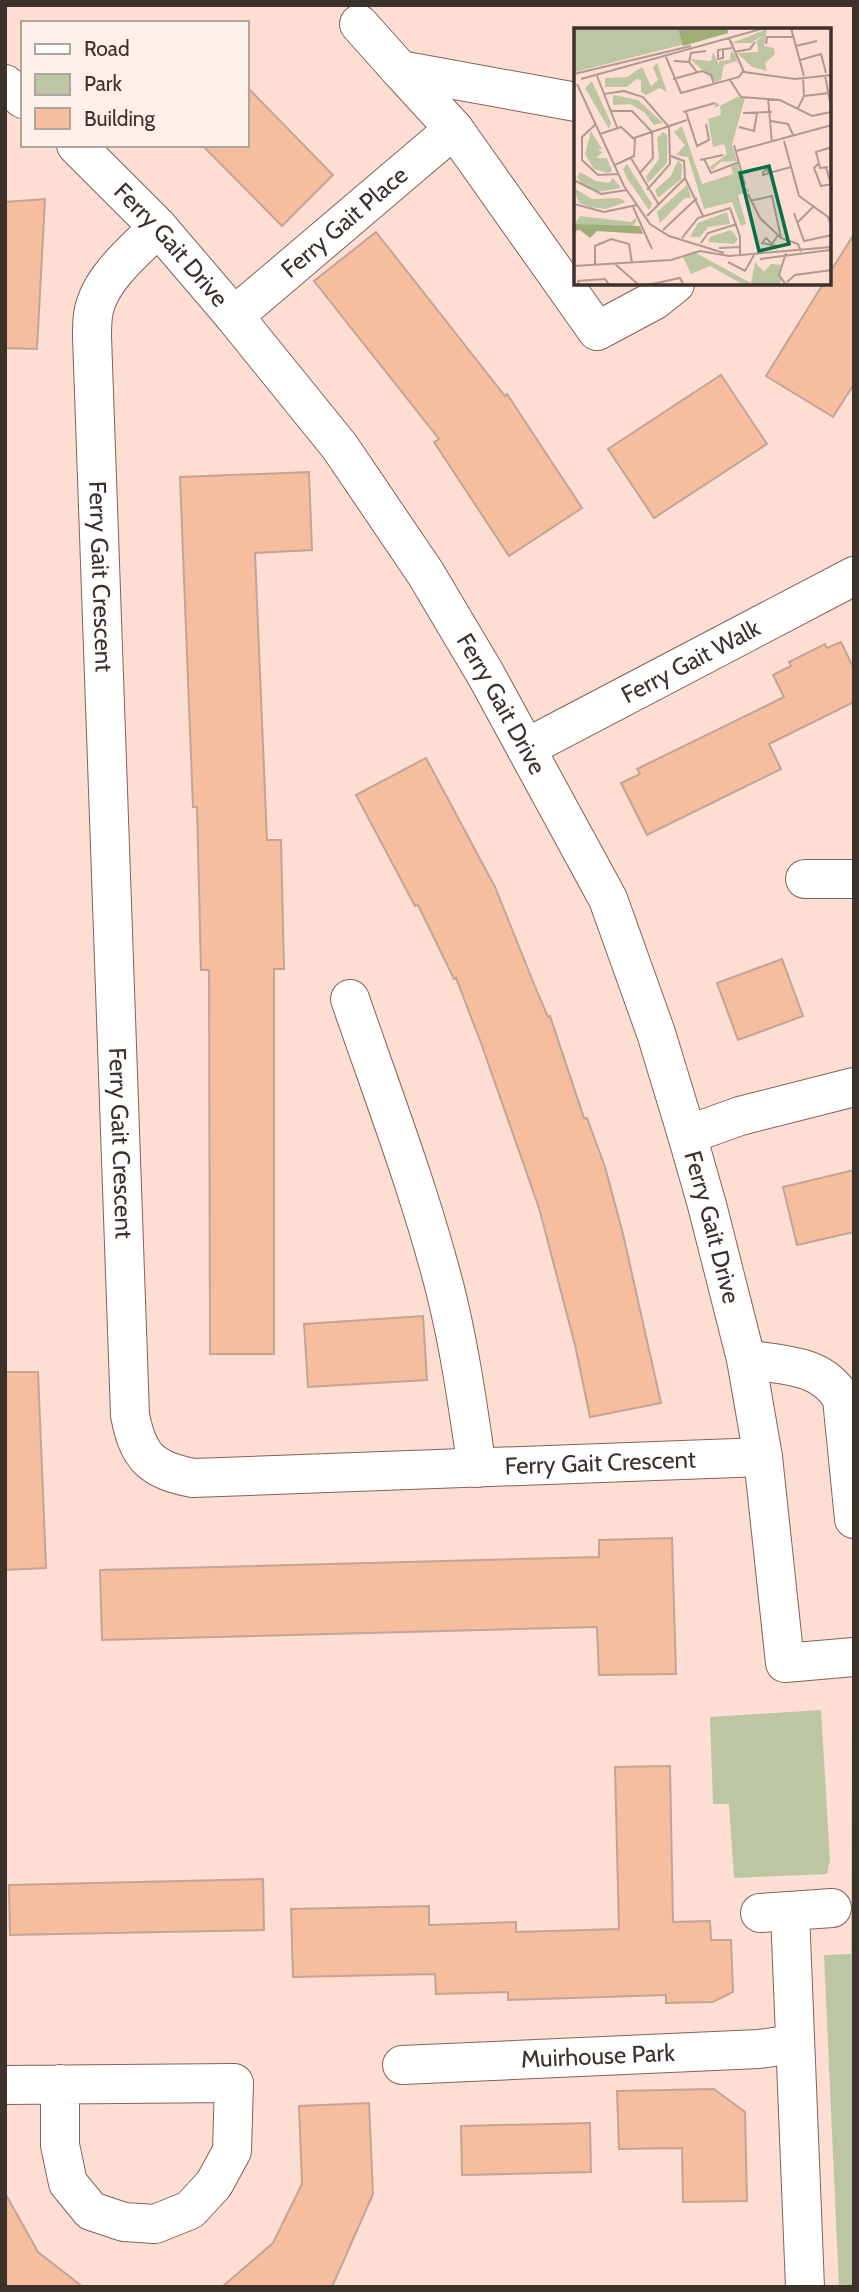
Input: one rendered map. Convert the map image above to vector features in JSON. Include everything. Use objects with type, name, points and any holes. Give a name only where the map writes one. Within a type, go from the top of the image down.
[{"type":"street","points":[[359,24],[454,129],[597,331],[655,300],[674,285]]},
{"type":"street","points":[[400,70],[574,102]]},
{"type":"street","points":[[5,84],[21,97]]},
{"type":"street","name":"Ferry Gait Place","points":[[234,316],[454,129]]},
{"type":"street","name":"Ferry Gait Drive","points":[[78,147],[158,227],[340,447],[426,574],[490,682],[608,899],[656,1033],[687,1135],[746,1359],[763,1457],[786,1663],[854,1657]]},
{"type":"street","name":"Ferry Gait Crescent","points":[[158,227],[101,292],[95,305],[92,335],[130,1415],[133,1432],[150,1462],[163,1470],[193,1478],[763,1457]]},
{"type":"street","name":"Ferry Gait Walk","points":[[526,748],[854,576]]},
{"type":"street","points":[[805,878],[854,879]]},
{"type":"street","points":[[349,999],[396,1131],[445,1290],[463,1378],[477,1468]]},
{"type":"street","points":[[687,1135],[740,1116],[854,1087]]},
{"type":"street","points":[[746,1359],[803,1369],[822,1375],[835,1387],[842,1399],[854,1519]]},
{"type":"street","points":[[805,2287],[795,2044],[775,1913],[832,1908]]},
{"type":"street","name":"Muirhouse Park","points":[[402,2064],[759,2049],[795,2044]]},
{"type":"street","points":[[5,2085],[60,2084],[234,2083],[232,2151],[214,2184],[190,2210],[155,2224],[124,2221],[91,2211],[68,2183],[60,2145],[60,2084]]},
{"type":"green space","points":[[852,1708],[854,2287],[839,2287],[824,1955],[851,1954]]},
{"type":"green space","points":[[821,1710],[830,1860],[827,1874],[734,1878],[729,1804],[713,1804],[710,1717]]},
{"type":"building","points":[[248,88],[333,175],[282,226],[204,147],[248,147]]},
{"type":"building","points":[[45,199],[37,349],[5,348],[5,202]]},
{"type":"building","points":[[376,232],[505,396],[507,394],[582,508],[509,556],[434,442],[439,439],[314,281]]},
{"type":"building","points":[[854,234],[854,384],[833,417],[766,376],[822,285],[831,285],[831,271]]},
{"type":"building","points":[[721,375],[767,444],[654,518],[608,449]]},
{"type":"building","points":[[309,472],[312,550],[255,553],[267,840],[281,840],[284,969],[274,969],[274,1354],[210,1354],[209,970],[201,970],[197,807],[193,807],[180,477]]},
{"type":"building","points":[[841,642],[854,669],[854,702],[769,744],[781,769],[647,835],[621,783],[640,774],[637,769],[784,697],[773,675],[791,666],[789,662],[825,644],[827,648]]},
{"type":"building","points":[[426,758],[495,887],[548,1017],[550,1016],[584,1118],[587,1118],[605,1167],[661,1403],[590,1417],[575,1345],[539,1208],[481,1043],[456,978],[454,979],[418,905],[415,906],[356,795]]},
{"type":"building","points":[[782,959],[803,1016],[738,1040],[717,983]]},
{"type":"building","points":[[854,1170],[854,1232],[797,1245],[783,1187]]},
{"type":"building","points":[[423,1316],[427,1380],[308,1387],[304,1324]]},
{"type":"building","points":[[5,1372],[38,1372],[46,1568],[5,1570]]},
{"type":"building","points":[[672,1538],[676,1674],[599,1675],[597,1627],[102,1640],[100,1570],[599,1557],[599,1540]]},
{"type":"building","points":[[670,1766],[673,1922],[710,1921],[711,1940],[731,1940],[733,1992],[713,2002],[666,2003],[666,1995],[508,2000],[508,1992],[436,1994],[435,1974],[293,1977],[291,1909],[429,1906],[429,1925],[516,1922],[516,1932],[619,1929],[615,1767]]},
{"type":"building","points":[[263,1879],[264,1930],[10,1935],[9,1885]]},
{"type":"building","points":[[714,2089],[745,2112],[747,2201],[683,2202],[682,2148],[619,2149],[617,2091]]},
{"type":"building","points":[[369,2103],[373,2194],[332,2287],[222,2287],[273,2243],[302,2184],[299,2106]]},
{"type":"building","points":[[590,2123],[591,2172],[462,2175],[461,2126]]},
{"type":"building","points":[[5,2193],[38,2252],[83,2287],[5,2287]]}]
